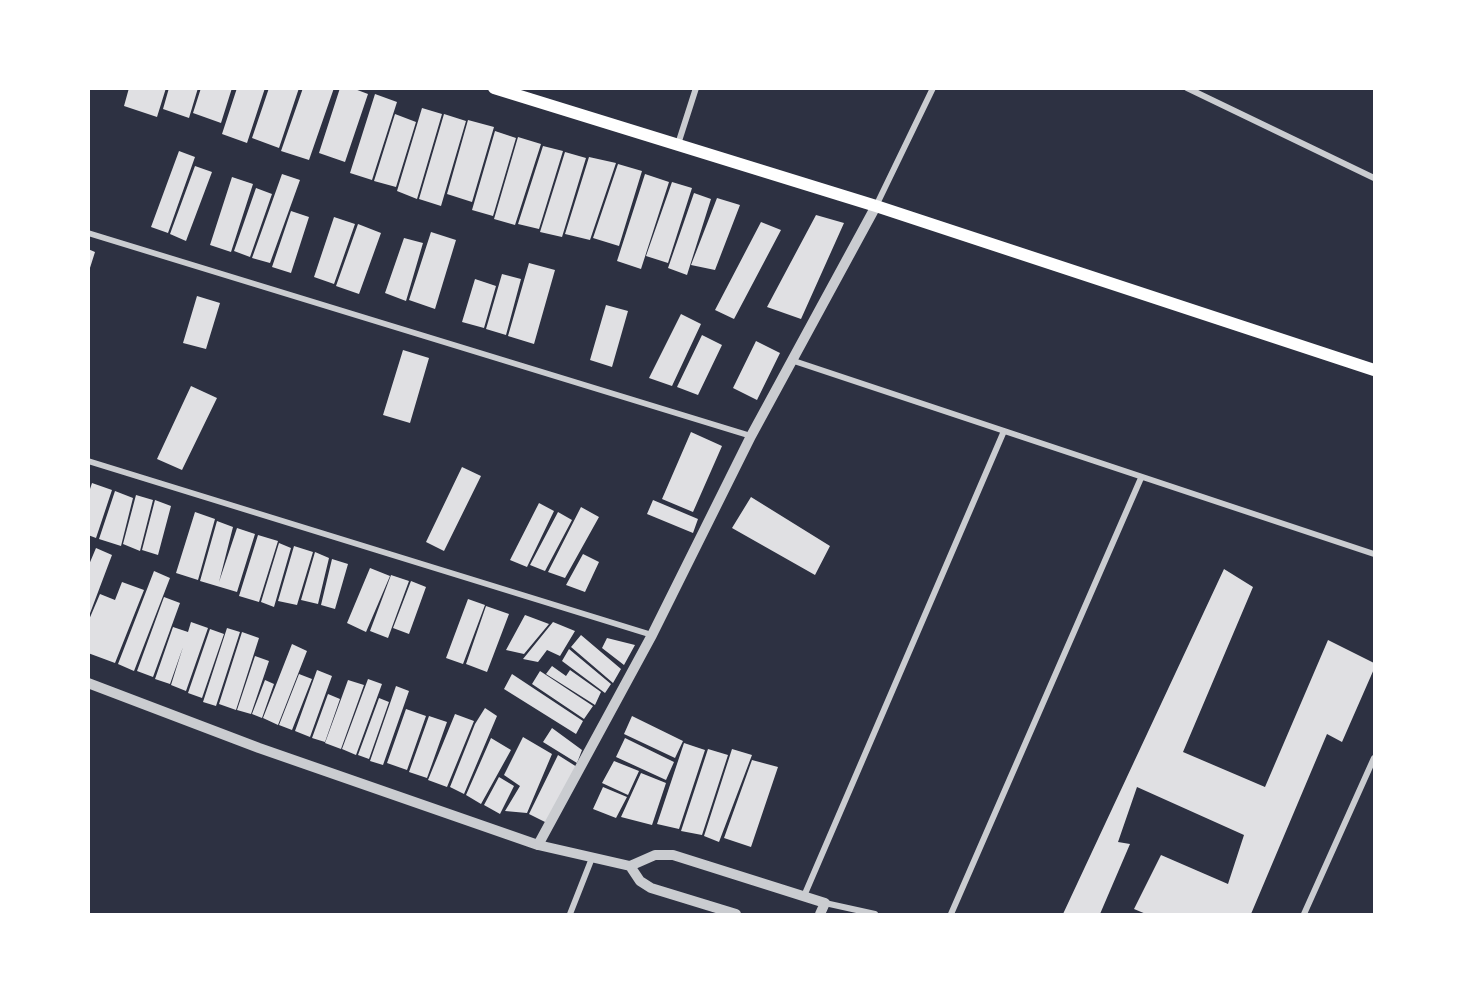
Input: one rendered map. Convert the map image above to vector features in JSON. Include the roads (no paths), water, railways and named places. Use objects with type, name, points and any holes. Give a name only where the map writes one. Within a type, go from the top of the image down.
[{"type":"main road","points":[[494,88],[876,206],[1374,370]]},
{"type":"street","points":[[678,144],[696,88]]},
{"type":"street","points":[[538,845],[652,635],[751,436],[794,361],[876,206],[933,88]]},
{"type":"street","points":[[1187,88],[1374,178]]},
{"type":"street","points":[[88,233],[751,436]]},
{"type":"street","points":[[794,361],[1374,554]]},
{"type":"street","points":[[804,896],[1004,431]]},
{"type":"street","points":[[88,460],[652,635]]},
{"type":"street","points":[[951,915],[1141,478]]},
{"type":"street","points":[[88,683],[259,748],[538,845],[630,866],[655,855],[673,855],[825,903],[875,915]]},
{"type":"street","points":[[1304,915],[1374,758]]},
{"type":"street","points":[[570,915],[592,858]]},
{"type":"street","points":[[630,866],[640,881],[651,888],[736,915]]},
{"type":"street","points":[[820,915],[825,903]]}]
